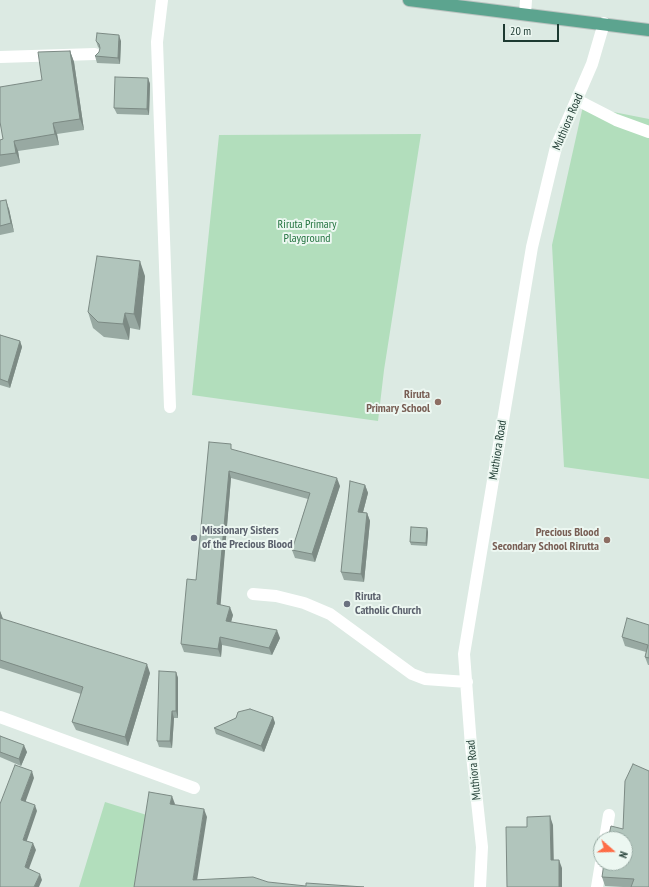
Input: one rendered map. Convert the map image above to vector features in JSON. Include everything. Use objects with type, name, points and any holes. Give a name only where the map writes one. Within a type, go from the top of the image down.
[{"type":"main road","points":[[414,0],[604,23],[649,30]]},
{"type":"street","points":[[162,0],[157,42],[170,407]]},
{"type":"street","points":[[525,14],[526,0]]},
{"type":"street","name":"Muthiora Road","points":[[480,887],[482,847],[471,746],[464,654],[532,247],[556,147],[592,64],[604,23]]},
{"type":"street","points":[[0,57],[95,54]]},
{"type":"street","points":[[577,100],[616,120],[649,132]]},
{"type":"street","points":[[253,594],[276,596],[304,603],[330,614],[412,674],[425,678],[467,682]]},
{"type":"street","points":[[0,717],[194,788]]},
{"type":"street","points":[[606,831],[609,815]]},
{"type":"street","points":[[597,887],[600,871]]},
{"type":"green space","points":[[583,106],[649,119],[649,479],[564,467],[552,245]]},
{"type":"green space","name":"Riruta Primary Playground","points":[[421,134],[384,370],[378,421],[192,395],[219,135]]},
{"type":"green space","points":[[105,802],[150,816],[136,887],[79,887]]},
{"type":"building","points":[[97,33],[119,35],[118,58],[95,56],[99,52],[100,48],[96,41]]},
{"type":"building","points":[[70,51],[80,119],[53,123],[55,134],[14,141],[16,153],[0,155],[0,140],[3,139],[0,122],[0,87],[42,80],[38,52]]},
{"type":"building","points":[[115,77],[148,78],[147,109],[114,108]]},
{"type":"building","points":[[6,200],[11,223],[0,226],[0,201]]},
{"type":"building","points":[[97,256],[140,261],[134,314],[125,313],[123,324],[98,322],[88,312]]},
{"type":"building","points":[[0,335],[20,341],[8,382],[0,379]]},
{"type":"building","points":[[209,442],[231,444],[231,449],[337,478],[312,554],[292,550],[310,493],[229,471],[217,604],[230,607],[226,621],[277,630],[269,648],[220,637],[218,649],[181,644],[187,579],[196,580]]},
{"type":"building","points":[[350,481],[365,485],[358,512],[367,513],[361,574],[341,572]]},
{"type":"building","points":[[411,527],[427,528],[426,543],[410,542]]},
{"type":"building","points":[[0,618],[147,664],[125,737],[72,722],[83,687],[0,660]]},
{"type":"building","points":[[627,618],[649,625],[649,658],[645,657],[648,645],[622,637]]},
{"type":"building","points":[[159,671],[176,672],[176,711],[172,711],[170,741],[157,741]]},
{"type":"building","points":[[250,709],[273,717],[261,746],[214,728],[236,718],[238,712]]},
{"type":"building","points":[[0,736],[24,745],[19,759],[0,752]]},
{"type":"building","points":[[633,764],[649,771],[649,887],[631,887],[634,879],[602,877],[603,871],[633,871],[633,831],[610,831],[611,826],[623,829],[625,781]]},
{"type":"building","points":[[15,765],[32,771],[21,800],[35,805],[23,840],[33,843],[25,867],[40,874],[34,887],[0,887],[0,804]]},
{"type":"building","points":[[149,792],[172,796],[170,804],[204,809],[193,880],[253,877],[268,882],[306,886],[306,883],[364,887],[134,887]]},
{"type":"building","points":[[550,816],[551,860],[559,860],[559,887],[507,887],[506,827],[527,827],[527,817]]},
{"type":"place","name":"Riruta Primary School","points":[[438,402]]},
{"type":"place","name":"Missionary Sisters of the Precious Blood","points":[[194,538]]},
{"type":"place","name":"Precious Blood Secondary School Rirutta","points":[[607,540]]},
{"type":"place","name":"Riruta Catholic Church","points":[[347,604]]}]
